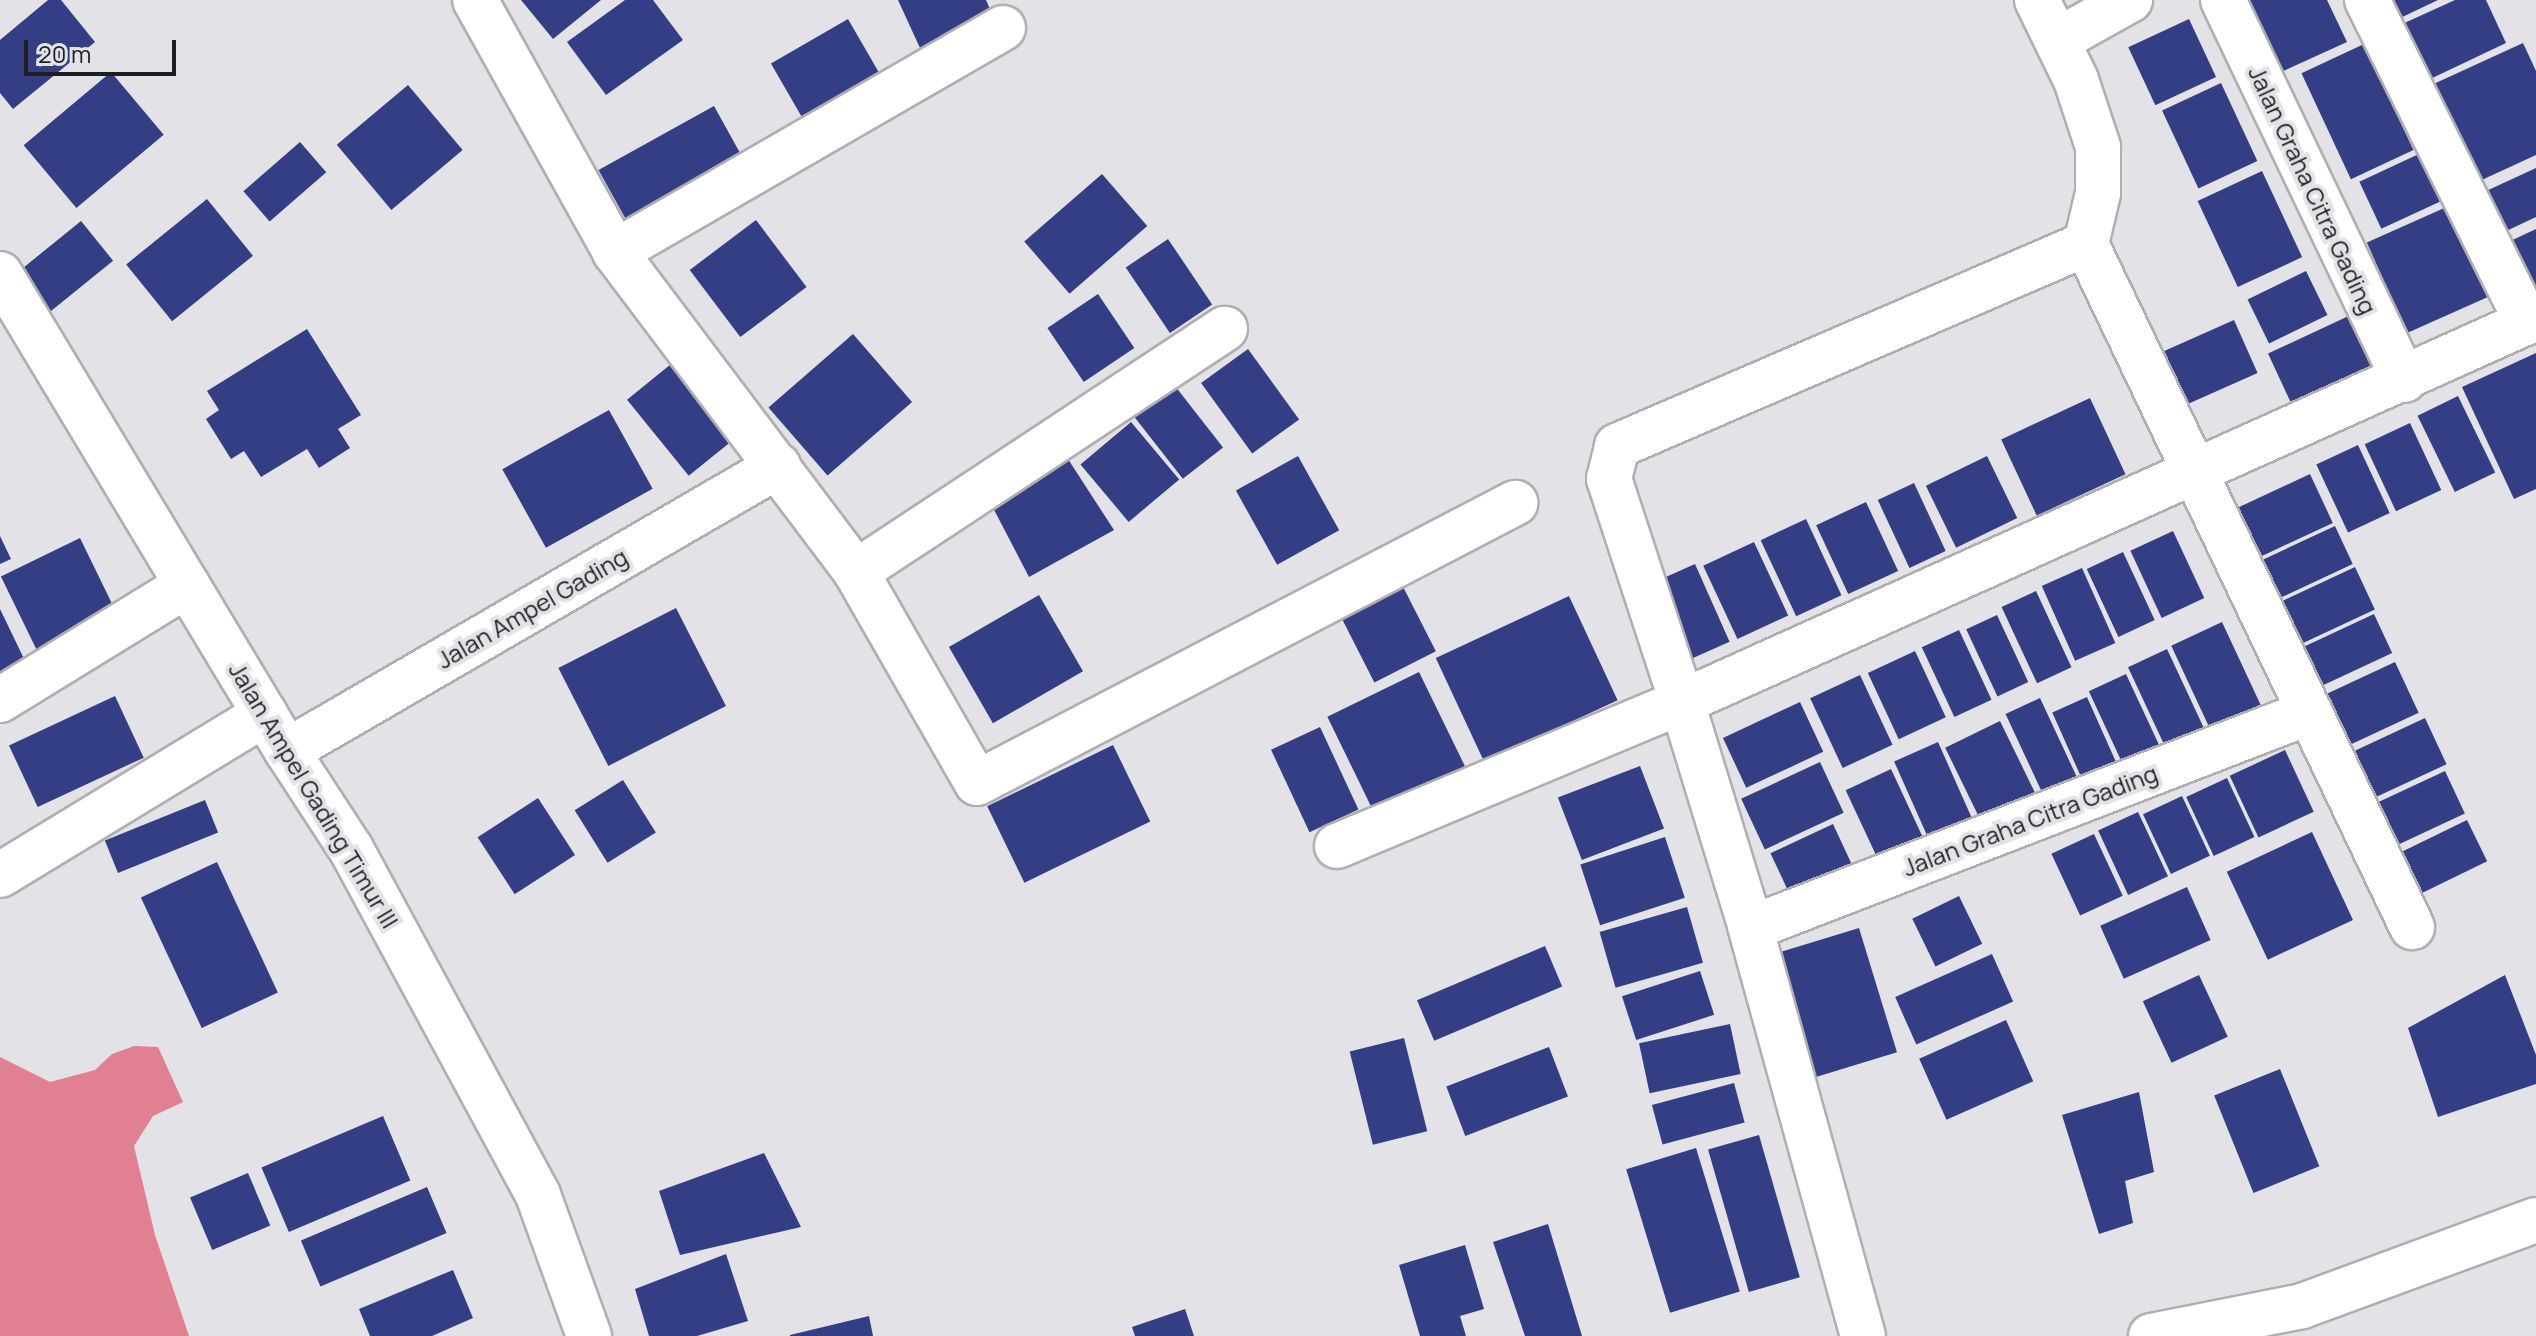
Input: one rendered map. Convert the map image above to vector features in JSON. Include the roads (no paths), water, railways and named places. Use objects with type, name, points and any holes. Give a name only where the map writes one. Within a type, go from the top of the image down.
[{"type":"street","points":[[475,0],[615,252],[856,572],[977,783],[1515,503]]},
{"type":"street","points":[[2037,0],[2076,80],[2098,147],[2098,193],[2086,244],[2412,927]]},
{"type":"street","points":[[2076,30],[2130,0]]},
{"type":"street","name":"Jalan Graha Citra Gading","points":[[2223,0],[2404,380]]},
{"type":"street","points":[[1337,846],[1682,702],[2532,320],[2367,0]]},
{"type":"street","points":[[615,252],[1003,28]]},
{"type":"street","points":[[1863,1336],[1751,928],[1609,479],[1617,446],[2086,244]]},
{"type":"street","name":"Jalan Ampel Gading Timur III","points":[[0,274],[287,751],[351,849],[538,1195],[589,1336]]},
{"type":"street","points":[[856,572],[1225,329]]},
{"type":"street","name":"Jalan Ampel Gading","points":[[287,751],[778,466]]},
{"type":"street","points":[[0,700],[187,585]]},
{"type":"street","name":"Jalan Graha Citra Gading","points":[[1751,928],[2310,712]]},
{"type":"street","points":[[0,875],[265,714]]},
{"type":"street","points":[[2151,1336],[2302,1306],[2536,1220]]}]
